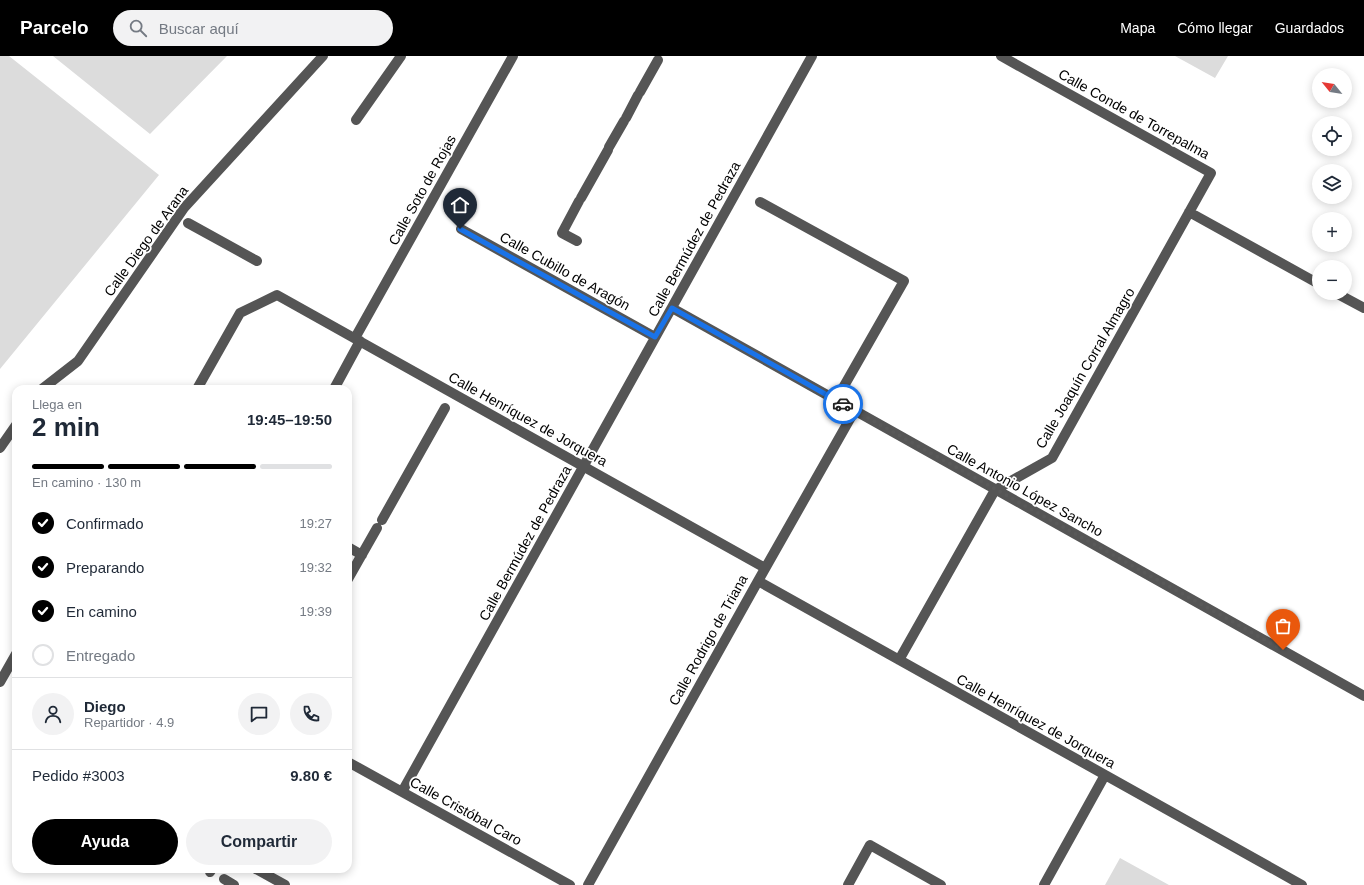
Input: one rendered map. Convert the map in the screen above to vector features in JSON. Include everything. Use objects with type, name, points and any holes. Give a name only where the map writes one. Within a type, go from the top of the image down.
[{"type":"street","name":"Calle Diego de Arana","points":[[47,385],[78,361],[184,208],[323,56]]},
{"type":"street","points":[[356,120],[401,56]]},
{"type":"street","name":"Calle Soto de Rojas","points":[[336,385],[358,340],[513,56]]},
{"type":"street","name":"Calle Bermúdez de Pedraza","points":[[402,792],[812,56]]},
{"type":"street","name":"Calle Conde de Torrepalma","points":[[1001,56],[1211,173],[1189,212]]},
{"type":"street","points":[[577,241],[562,233],[659,57]]},
{"type":"street","points":[[760,202],[904,282],[836,400]]},
{"type":"street","points":[[1189,212],[1312,280]]},
{"type":"street","name":"Calle Joaquín Corral Almagro","points":[[996,490],[1052,458],[1189,212]]},
{"type":"street","points":[[188,223],[256,261]]},
{"type":"street","name":"Calle Cubillo de Aragón","points":[[460,229],[655,337]]},
{"type":"street","name":"Calle Henríquez de Jorquera","points":[[200,385],[240,313],[277,295],[765,568]]},
{"type":"street","points":[[1349,300],[1364,308]]},
{"type":"street","name":"Calle Antonio López Sancho","points":[[672,308],[1364,696]]},
{"type":"street","points":[[352,572],[445,408]]},
{"type":"street","name":"Calle Rodrigo de Triana","points":[[593,884],[765,568],[855,410]]},
{"type":"street","points":[[0,448],[12,431]]},
{"type":"street","points":[[899,660],[996,490]]},
{"type":"street","points":[[352,550],[362,555]]},
{"type":"street","name":"Calle Henríquez de Jorquera","points":[[758,581],[1302,885]]},
{"type":"street","points":[[0,682],[12,661]]},
{"type":"street","name":"Calle Cristóbal Caro","points":[[352,764],[570,885]]},
{"type":"street","points":[[1044,885],[1105,775]]},
{"type":"street","points":[[848,885],[870,845],[941,885]]},
{"type":"street","points":[[263,873],[285,885]]},
{"type":"street","points":[[224,879],[234,885]]},
{"type":"shaded area","points":[[0,56],[9,56],[159,175],[0,369]]},
{"type":"shaded area","points":[[53,56],[227,56],[150,134]]},
{"type":"shaded area","points":[[1175,56],[1228,56],[1215,78]]},
{"type":"shaded area","points":[[1120,858],[1169,885],[1105,885]]},
{"type":"way so far","points":[[843,404],[1283,650]]},
{"type":"route","points":[[460,229],[655,337],[672,308],[843,404]]}]
